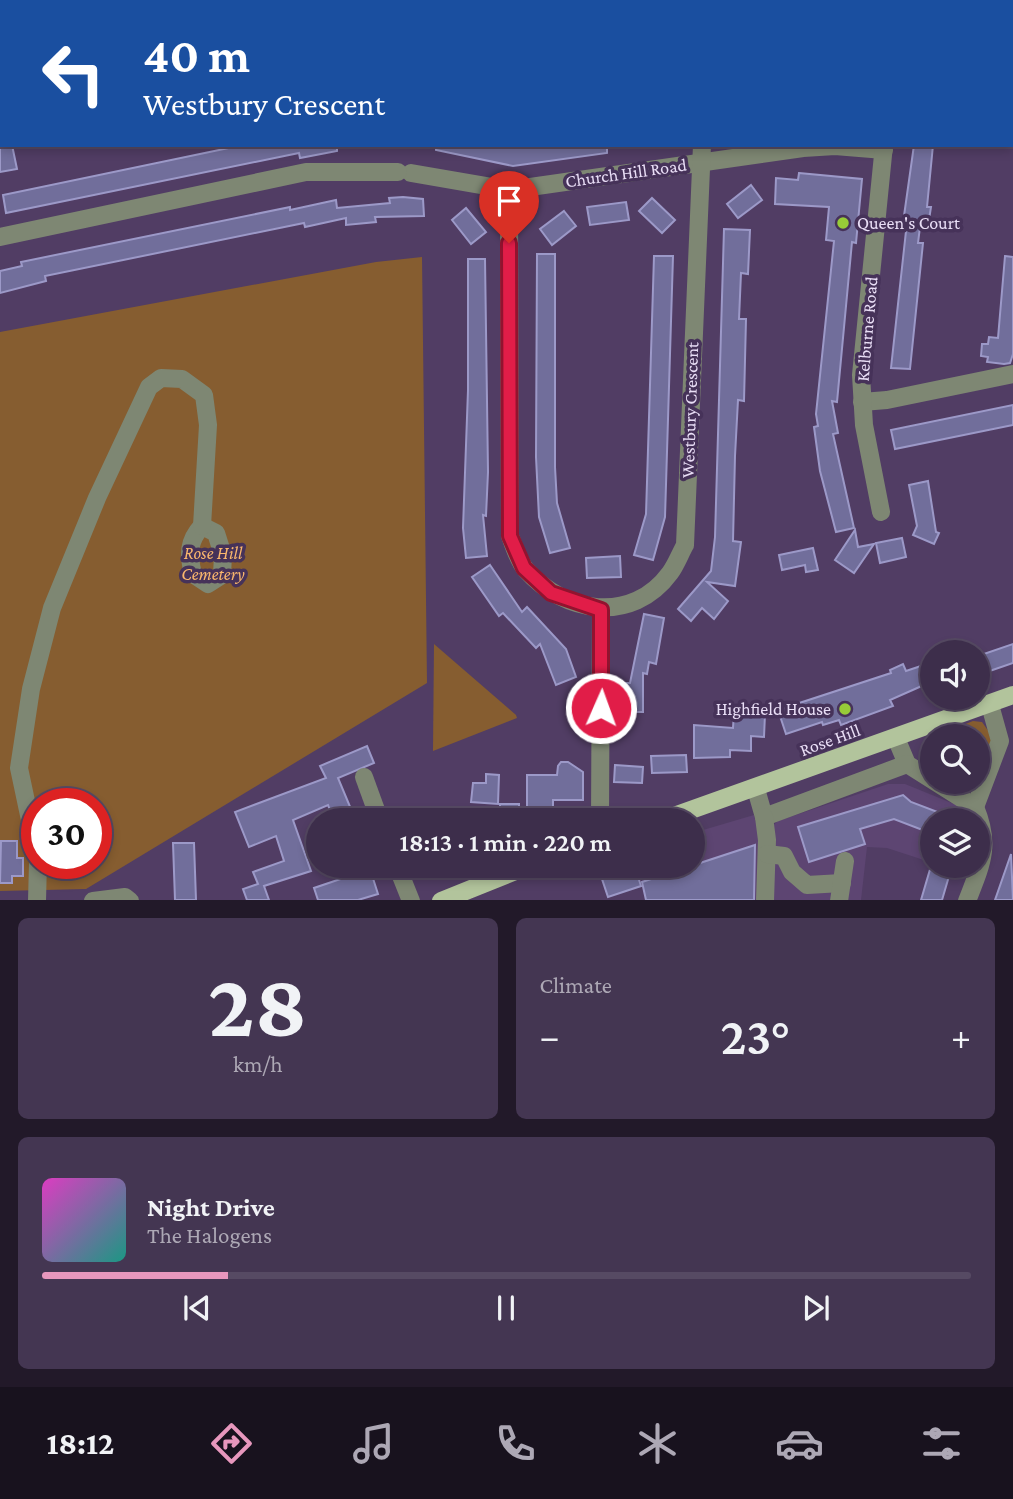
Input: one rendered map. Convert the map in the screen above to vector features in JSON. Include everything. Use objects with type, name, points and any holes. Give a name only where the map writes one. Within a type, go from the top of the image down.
[{"type":"main road","name":"Rose Hill","points":[[990,705],[1013,695]]},
{"type":"main road","name":"Rose Hill","points":[[699,808],[976,710]]},
{"type":"main road","points":[[443,900],[498,878]]},
{"type":"street","name":"Church Hill Road","points":[[0,237],[306,172],[405,172],[509,190],[701,154],[819,147]]},
{"type":"street","name":"Church Hill Road","points":[[860,147],[884,148]]},
{"type":"street","name":"Kelburne Road","points":[[881,512],[862,402],[861,374],[884,148]]},
{"type":"street","name":"Westbury Crescent","points":[[601,610],[617,607],[649,593],[670,574],[685,545],[701,154]]},
{"type":"street","points":[[509,190],[510,536],[524,568],[551,593],[601,610],[600,808]]},
{"type":"street","points":[[862,402],[887,400],[1013,374]]},
{"type":"street","points":[[23,788],[19,768],[31,689],[51,611],[97,498],[149,387],[161,378],[182,379],[204,396],[208,425],[202,526]]},
{"type":"street","points":[[975,807],[998,754],[1006,727],[990,705]]},
{"type":"street","points":[[896,738],[907,765],[975,807],[985,831],[986,845],[967,900]]},
{"type":"street","points":[[764,817],[907,765]]},
{"type":"street","points":[[364,777],[375,808]]},
{"type":"street","points":[[756,789],[764,817],[767,854],[765,900]]},
{"type":"street","points":[[767,854],[784,856],[792,872],[807,885],[840,892],[845,861]]},
{"type":"street","points":[[402,878],[411,900]]},
{"type":"street","points":[[37,900],[38,879]]},
{"type":"street","points":[[101,900],[125,897],[129,900]]},
{"type":"shaded area","points":[[888,784],[905,784],[920,790],[920,794],[930,794],[964,808],[920,808],[920,859],[887,848],[867,847],[861,900],[646,900],[641,878],[705,878],[705,829],[754,815],[760,836],[778,821]]},
{"type":"green space","name":"Rose Hill Cemetery","points":[[422,257],[427,683],[112,873],[112,788],[21,788],[21,879],[103,879],[86,889],[0,891],[0,332],[376,262]]},
{"type":"green space","points":[[434,644],[516,715],[517,718],[433,751]]},
{"type":"green space","points":[[973,721],[983,724],[966,724]]},
{"type":"building","points":[[0,147],[12,147],[17,169],[0,172]]},
{"type":"building","points":[[233,147],[337,147],[337,151],[300,158],[299,153],[6,213],[3,195]]},
{"type":"building","points":[[436,147],[607,147],[607,153],[513,166],[436,150]]},
{"type":"building","points":[[914,147],[933,147],[927,207],[931,207],[929,220],[921,219],[918,243],[923,243],[910,369],[891,368],[906,231],[902,230]]},
{"type":"building","points":[[799,173],[862,179],[856,243],[852,242],[837,402],[832,401],[838,433],[833,434],[854,528],[836,532],[820,471],[814,427],[818,426],[816,414],[834,241],[826,240],[829,207],[775,204],[776,178],[798,180]]},
{"type":"building","points":[[751,185],[762,200],[738,218],[727,204]]},
{"type":"building","points":[[389,198],[423,199],[424,216],[375,217],[376,222],[346,225],[346,218],[305,227],[304,223],[45,276],[46,281],[0,293],[0,271],[22,266],[21,262],[290,207],[290,210],[336,200],[337,208],[390,203]]},
{"type":"building","points":[[652,198],[675,220],[662,233],[639,211]]},
{"type":"building","points":[[626,202],[629,220],[590,225],[587,207]]},
{"type":"building","points":[[466,208],[486,232],[471,244],[452,220]]},
{"type":"building","points":[[564,211],[576,226],[552,245],[540,229]]},
{"type":"building","points":[[724,229],[750,230],[748,274],[741,273],[739,319],[746,319],[744,401],[738,400],[735,456],[733,541],[741,542],[735,586],[707,582],[728,601],[714,619],[702,608],[691,621],[678,609],[711,571],[715,537]]},
{"type":"building","points":[[537,254],[555,254],[555,467],[557,503],[570,548],[550,553],[539,517],[536,457]]},
{"type":"building","points":[[654,256],[673,256],[665,517],[653,560],[634,555],[646,514]]},
{"type":"building","points":[[1005,256],[1013,257],[1013,354],[1010,363],[1004,364],[987,362],[988,357],[981,356],[982,344],[988,344],[989,337],[998,338]]},
{"type":"building","points":[[468,259],[485,259],[488,472],[486,516],[483,515],[487,556],[466,558],[463,528],[468,390]]},
{"type":"building","points":[[1013,405],[1013,425],[895,449],[891,430]]},
{"type":"building","points":[[928,481],[936,532],[939,533],[934,544],[913,535],[917,526],[909,485]]},
{"type":"building","points":[[855,530],[858,547],[874,544],[854,573],[835,560]]},
{"type":"building","points":[[902,538],[906,557],[880,563],[876,543]]},
{"type":"building","points":[[813,548],[818,570],[806,572],[805,565],[782,570],[779,555]]},
{"type":"building","points":[[620,556],[621,577],[587,578],[586,558]]},
{"type":"building","points":[[490,565],[522,612],[527,607],[566,649],[576,677],[556,685],[540,644],[536,648],[503,613],[499,616],[472,577]]},
{"type":"building","points":[[644,614],[664,618],[656,664],[649,662],[647,674],[643,673],[643,712],[622,712],[622,683],[630,683]]},
{"type":"building","points":[[1013,644],[1013,663],[990,671],[990,652]]},
{"type":"building","points":[[903,664],[906,671],[920,666],[920,687],[890,700],[893,706],[841,725],[839,720],[823,725],[822,722],[786,734],[778,710],[891,673],[890,670]]},
{"type":"building","points":[[734,712],[765,714],[764,737],[751,736],[751,751],[730,750],[730,757],[694,758],[694,725],[733,728]]},
{"type":"building","points":[[367,746],[374,763],[338,778],[351,808],[329,808],[328,805],[306,808],[306,814],[293,820],[306,857],[306,873],[264,886],[269,900],[247,900],[243,889],[258,884],[253,872],[284,861],[276,836],[249,847],[235,812],[326,778],[320,766]]},
{"type":"building","points":[[686,755],[687,772],[652,773],[651,756]]},
{"type":"building","points":[[561,762],[568,762],[583,772],[583,800],[553,800],[553,808],[527,808],[527,775],[557,775]]},
{"type":"building","points":[[615,765],[643,767],[642,783],[614,782]]},
{"type":"building","points":[[486,774],[499,775],[498,804],[471,802],[473,783],[486,783]]},
{"type":"building","points":[[903,795],[911,802],[927,808],[920,808],[920,829],[894,819],[860,829],[865,844],[809,862],[798,827]]},
{"type":"building","points":[[500,804],[519,804],[519,808],[500,808]]},
{"type":"building","points":[[1,841],[17,841],[21,876],[12,876],[12,883],[0,883]]},
{"type":"building","points":[[173,843],[194,843],[196,900],[175,900]]},
{"type":"building","points":[[755,845],[754,900],[646,900],[642,882],[654,878],[705,878],[705,861]]},
{"type":"building","points":[[1011,854],[1013,900],[995,900]]},
{"type":"building","points":[[343,878],[373,878],[378,894],[358,900],[318,900],[314,888]]},
{"type":"building","points":[[638,878],[641,886],[608,897],[602,879]]},
{"type":"building","points":[[927,878],[948,878],[942,900],[921,900]]},
{"type":"place","name":"Queen's Court","points":[[843,223]]},
{"type":"place","name":"Highfield House","points":[[845,709]]},
{"type":"route","points":[[509,243],[510,536],[524,568],[551,593],[601,610],[601,708]]}]
